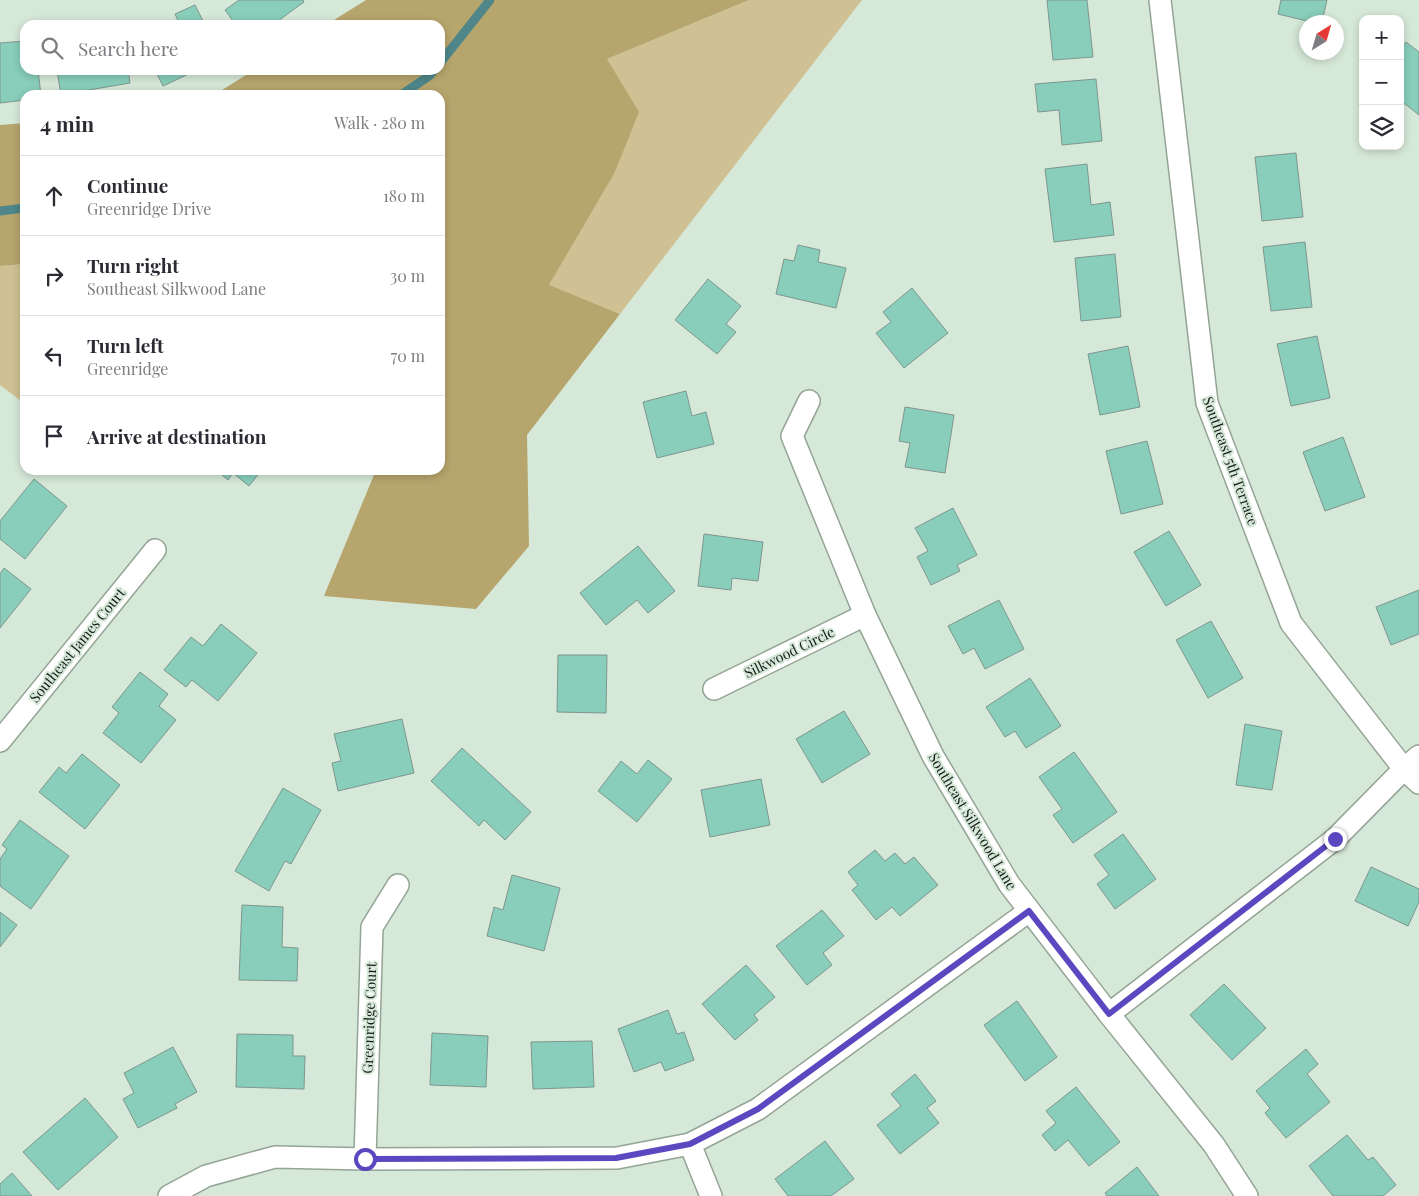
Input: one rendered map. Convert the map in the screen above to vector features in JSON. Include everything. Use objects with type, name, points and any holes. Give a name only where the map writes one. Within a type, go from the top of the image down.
[{"type":"street","name":"Southeast 5th Terrace","points":[[1160,0],[1207,403],[1291,623],[1414,770]]},
{"type":"street","name":"Southeast Silkwood Lane","points":[[809,402],[792,436],[865,615],[933,756],[1009,884],[1109,1014],[1214,1145],[1247,1196]]},
{"type":"street","name":"Southeast James Court","points":[[0,741],[155,550]]},
{"type":"street","name":"Silkwood Circle","points":[[714,689],[865,615]]},
{"type":"street","points":[[1109,1014],[1335,839],[1414,770]]},
{"type":"street","name":"Greenridge Court","points":[[365,1159],[372,927],[398,884]]},
{"type":"street","points":[[169,1196],[206,1176],[275,1157],[365,1159],[616,1158],[690,1144],[758,1109],[1029,911]]},
{"type":"street","points":[[690,1144],[711,1196]]},
{"type":"shaded area","points":[[366,0],[749,0],[607,59],[639,112],[614,174],[549,285],[620,314],[527,435],[529,546],[476,609],[324,596],[374,475],[445,475],[445,90],[222,90],[246,75],[445,75],[445,20],[334,20]]},
{"type":"shaded area","points":[[749,0],[862,0],[620,314],[548,286],[614,174],[607,59]]},
{"type":"shaded area","points":[[20,123],[20,264],[0,266],[0,125]]},
{"type":"shaded area","points":[[20,264],[20,400],[0,385],[0,266]]},
{"type":"building","points":[[239,0],[303,0],[304,2],[279,20],[232,20],[225,10]]},
{"type":"building","points":[[1047,0],[1087,0],[1093,57],[1053,60]]},
{"type":"building","points":[[1281,0],[1327,0],[1324,15],[1299,15],[1299,19],[1278,14]]},
{"type":"building","points":[[195,5],[202,20],[178,20],[175,14]]},
{"type":"building","points":[[20,41],[20,75],[39,75],[40,90],[20,90],[20,101],[0,103],[0,43]]},
{"type":"building","points":[[1406,42],[1419,52],[1419,115],[1404,103],[1404,45]]},
{"type":"building","points":[[58,75],[129,75],[130,83],[89,90],[60,90]]},
{"type":"building","points":[[158,75],[186,75],[163,86]]},
{"type":"building","points":[[1096,79],[1102,141],[1062,145],[1059,110],[1038,112],[1035,84]]},
{"type":"building","points":[[1296,153],[1303,217],[1262,221],[1255,157]]},
{"type":"building","points":[[1087,164],[1091,205],[1110,202],[1114,235],[1054,242],[1045,169]]},
{"type":"building","points":[[1305,242],[1312,307],[1271,311],[1263,247]]},
{"type":"building","points":[[798,245],[820,250],[818,262],[846,268],[836,308],[776,294],[784,259],[794,261]]},
{"type":"building","points":[[1115,254],[1121,317],[1081,321],[1075,258]]},
{"type":"building","points":[[708,279],[741,306],[726,324],[736,332],[717,354],[675,320]]},
{"type":"building","points":[[912,288],[948,333],[904,368],[876,333],[891,322],[883,312]]},
{"type":"building","points":[[1317,336],[1330,398],[1291,406],[1277,344]]},
{"type":"building","points":[[1128,346],[1140,407],[1100,415],[1088,354]]},
{"type":"building","points":[[686,391],[692,416],[706,412],[714,444],[657,458],[643,402]]},
{"type":"building","points":[[905,407],[954,415],[945,473],[905,467],[910,443],[899,441]]},
{"type":"building","points":[[1343,437],[1365,497],[1325,511],[1303,452]]},
{"type":"building","points":[[1147,441],[1163,504],[1121,514],[1106,451]]},
{"type":"building","points":[[222,475],[232,475],[228,480]]},
{"type":"building","points":[[235,475],[258,475],[249,486]]},
{"type":"building","points":[[34,479],[67,506],[25,559],[0,539],[0,521]]},
{"type":"building","points":[[953,508],[977,555],[957,565],[960,571],[931,585],[917,557],[928,551],[915,528]]},
{"type":"building","points":[[1169,531],[1201,585],[1166,606],[1134,552]]},
{"type":"building","points":[[704,534],[763,542],[758,581],[732,578],[731,590],[698,586]]},
{"type":"building","points":[[638,546],[675,591],[648,613],[637,600],[606,625],[580,593]]},
{"type":"building","points":[[4,568],[31,589],[0,628],[0,574]]},
{"type":"building","points":[[1419,590],[1419,634],[1391,645],[1376,607]]},
{"type":"building","points":[[999,600],[1024,649],[985,669],[974,648],[963,654],[948,626]]},
{"type":"building","points":[[1211,621],[1243,678],[1208,698],[1176,640]]},
{"type":"building","points":[[221,624],[257,653],[218,701],[192,680],[186,687],[164,670],[191,637],[203,646]]},
{"type":"building","points":[[558,655],[607,655],[606,713],[557,712]]},
{"type":"building","points":[[140,672],[168,694],[159,706],[176,720],[141,763],[103,733],[119,713],[112,707]]},
{"type":"building","points":[[1030,678],[1061,726],[1026,748],[1015,731],[1005,737],[986,707]]},
{"type":"building","points":[[844,711],[870,754],[822,783],[796,739]]},
{"type":"building","points":[[402,719],[414,773],[338,791],[332,763],[341,761],[334,734]]},
{"type":"building","points":[[1245,724],[1282,731],[1272,790],[1236,785]]},
{"type":"building","points":[[462,748],[531,812],[505,840],[484,820],[479,826],[431,781]]},
{"type":"building","points":[[1074,752],[1117,812],[1073,843],[1053,815],[1062,809],[1039,777]]},
{"type":"building","points":[[82,754],[120,785],[85,829],[39,792],[59,767],[66,773]]},
{"type":"building","points":[[648,760],[672,779],[637,822],[598,791],[621,761],[637,774]]},
{"type":"building","points":[[761,779],[770,825],[710,837],[701,790]]},
{"type":"building","points":[[283,788],[321,810],[291,864],[285,861],[269,891],[235,871]]},
{"type":"building","points":[[20,820],[69,856],[31,909],[0,886],[0,859],[7,849],[2,845]]},
{"type":"building","points":[[1123,834],[1156,879],[1115,909],[1097,884],[1109,875],[1094,855]]},
{"type":"building","points":[[875,850],[885,861],[895,853],[905,864],[914,857],[938,885],[900,916],[892,907],[876,920],[852,890],[858,885],[848,872]]},
{"type":"building","points":[[1371,867],[1419,889],[1419,902],[1408,926],[1355,901]]},
{"type":"building","points":[[512,875],[560,888],[544,951],[487,936],[494,907],[503,910]]},
{"type":"building","points":[[242,905],[283,907],[282,947],[298,948],[297,981],[239,980]]},
{"type":"building","points":[[822,910],[844,936],[823,953],[832,965],[807,985],[776,946]]},
{"type":"building","points":[[0,912],[17,925],[0,947]]},
{"type":"building","points":[[746,965],[775,997],[754,1015],[758,1020],[735,1040],[702,1004]]},
{"type":"building","points":[[1224,984],[1266,1028],[1232,1060],[1190,1015]]},
{"type":"building","points":[[1017,1001],[1057,1057],[1025,1081],[984,1025]]},
{"type":"building","points":[[668,1010],[677,1034],[684,1032],[694,1060],[665,1071],[661,1062],[634,1072],[618,1029]]},
{"type":"building","points":[[432,1033],[488,1036],[486,1087],[430,1085]]},
{"type":"building","points":[[237,1034],[293,1035],[293,1056],[305,1056],[304,1089],[236,1087]]},
{"type":"building","points":[[592,1041],[594,1087],[533,1089],[531,1042]]},
{"type":"building","points":[[173,1047],[197,1092],[175,1104],[177,1108],[138,1128],[123,1099],[134,1093],[124,1073]]},
{"type":"building","points":[[1306,1049],[1318,1064],[1307,1074],[1330,1102],[1286,1138],[1265,1113],[1270,1108],[1256,1091]]},
{"type":"building","points":[[915,1074],[936,1101],[927,1108],[939,1123],[900,1154],[877,1125],[901,1106],[891,1094]]},
{"type":"building","points":[[1076,1087],[1120,1142],[1089,1166],[1068,1140],[1055,1151],[1042,1135],[1056,1123],[1046,1111]]},
{"type":"building","points":[[85,1098],[118,1137],[58,1190],[23,1152]]},
{"type":"building","points":[[1347,1135],[1368,1160],[1373,1157],[1396,1185],[1383,1196],[1333,1196],[1309,1166]]},
{"type":"building","points":[[825,1141],[854,1179],[831,1196],[788,1196],[775,1179]]},
{"type":"building","points":[[1137,1167],[1159,1196],[1107,1196],[1105,1193]]},
{"type":"building","points":[[12,1173],[32,1196],[0,1196],[0,1184]]},
{"type":"waterway","points":[[445,57],[490,0]]},
{"type":"waterway","points":[[408,90],[430,75]]},
{"type":"waterway","points":[[0,211],[20,209]]},
{"type":"route","points":[[365,1159],[616,1158],[690,1144],[758,1109],[1029,911],[1109,1014],[1335,839]]}]
